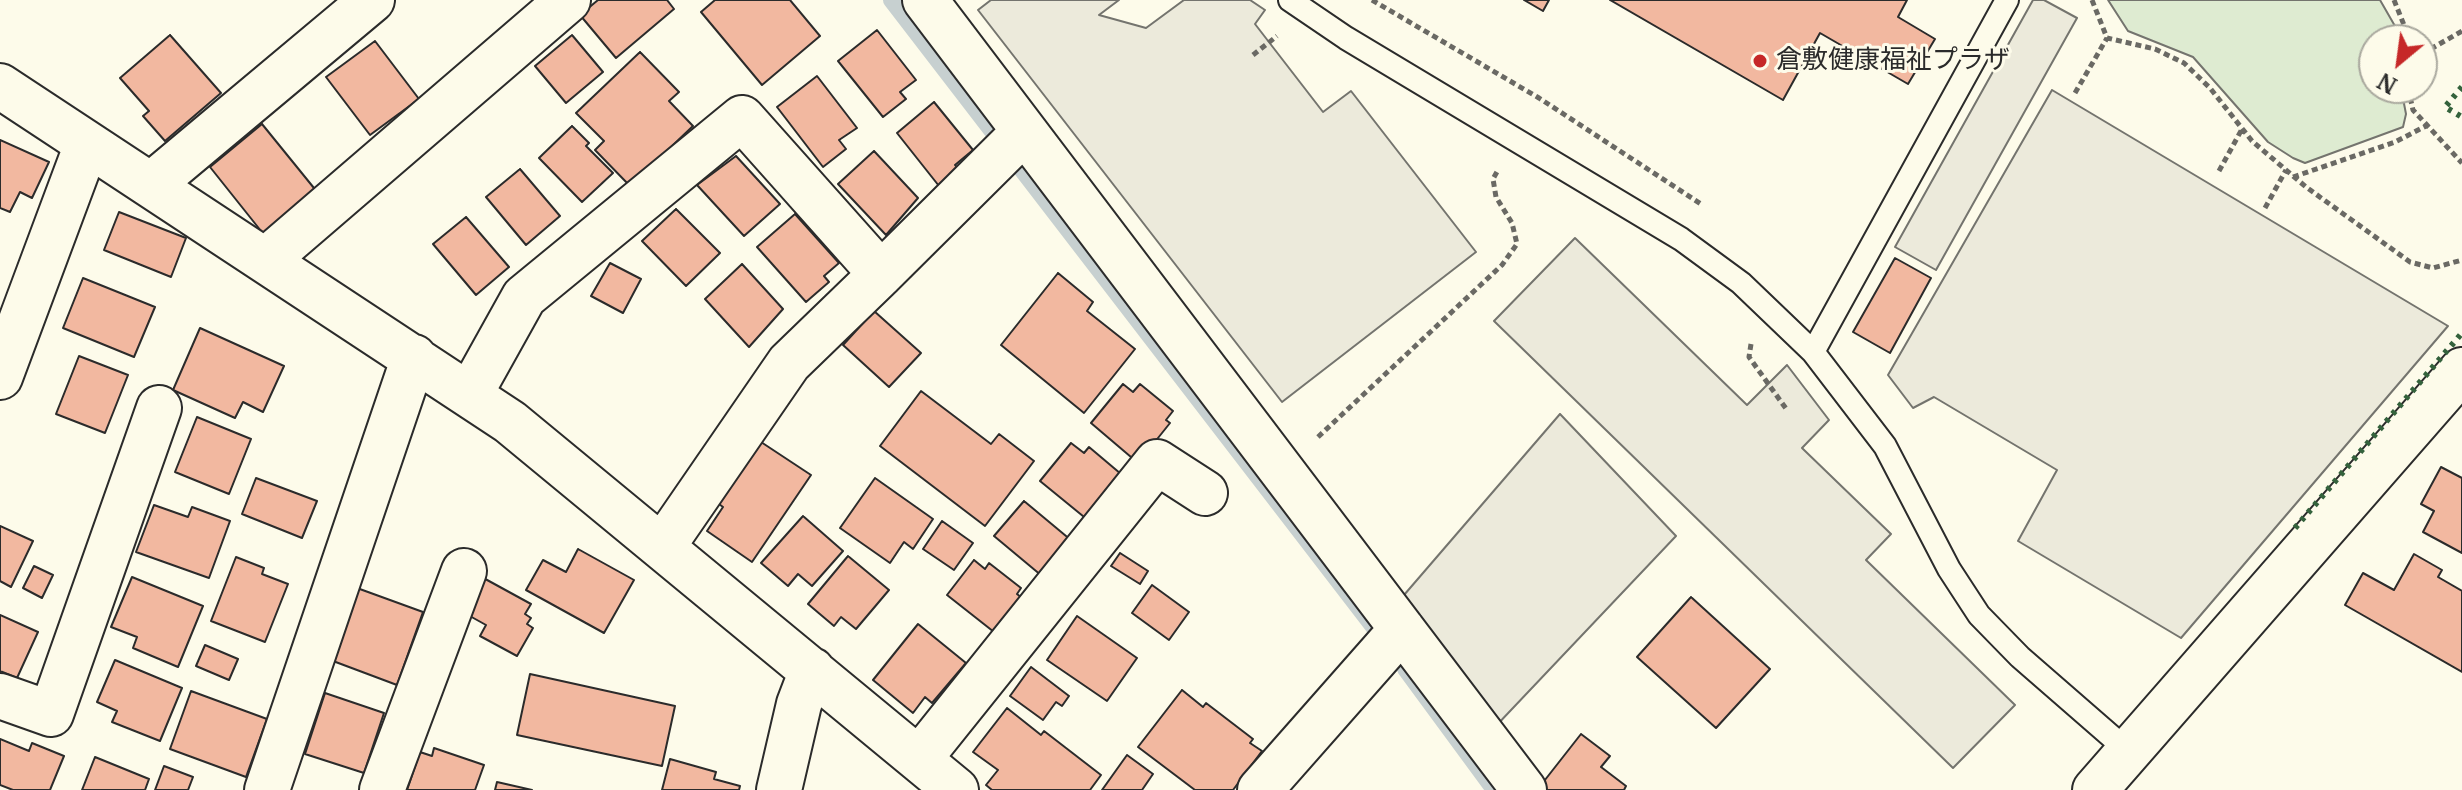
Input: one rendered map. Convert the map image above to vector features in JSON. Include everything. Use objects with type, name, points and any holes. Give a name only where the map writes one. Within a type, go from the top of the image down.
[{"type":"street","points":[[151,185],[372,0]]},
{"type":"street","points":[[266,260],[568,0]]},
{"type":"street","points":[[925,0],[1013,143],[1282,470],[1392,640],[1524,790]]},
{"type":"street","points":[[0,86],[470,394],[663,546],[956,790]]},
{"type":"street","points":[[470,394],[524,297],[742,118],[881,274]]},
{"type":"street","points":[[663,546],[789,363],[1013,143]]},
{"type":"street","points":[[0,377],[87,144]]},
{"type":"street","points":[[267,790],[414,357]]},
{"type":"street","points":[[2095,790],[2462,370]]},
{"type":"street","points":[[0,696],[51,714],[159,408]]},
{"type":"street","points":[[919,759],[1157,462],[1205,493]]},
{"type":"street","points":[[382,790],[464,571]]},
{"type":"street","points":[[1260,790],[1392,640]]},
{"type":"street","points":[[779,790],[799,704],[812,670]]},
{"type":"lane","points":[[1290,0],[1346,38],[1681,239],[1741,283],[1813,352],[1885,446],[1949,569],[1979,615],[2020,657],[2128,751]]},
{"type":"lane","points":[[1813,352],[2007,0]]},
{"type":"path","points":[[1372,0],[1539,98],[1705,207]]},
{"type":"path","points":[[2092,0],[2107,38]]},
{"type":"path","points":[[2394,0],[2404,24]]},
{"type":"path","points":[[1253,55],[1284,29]]},
{"type":"path","points":[[2438,45],[2462,31]]},
{"type":"path","points":[[2075,93],[2107,38]]},
{"type":"path","points":[[2107,38],[2155,49],[2184,63],[2210,88],[2242,129],[2293,177],[2410,262],[2433,268],[2462,260]]},
{"type":"path","points":[[2412,104],[2426,126],[2462,163]]},
{"type":"path","points":[[2293,177],[2395,142],[2426,126]]},
{"type":"path","points":[[2219,171],[2242,129]]},
{"type":"path","points":[[1282,470],[1502,265],[1517,244],[1512,223],[1496,197],[1493,179],[1502,164]]},
{"type":"path","points":[[2265,208],[2286,170]]},
{"type":"path","points":[[1752,336],[1749,357],[1787,410]]},
{"type":"green space","points":[[2108,0],[2380,0],[2394,24],[2358,24],[2358,104],[2404,104],[2403,127],[2305,163],[2268,142],[2193,57],[2128,31]]},
{"type":"shaded area","points":[[991,0],[1119,0],[1099,15],[1146,28],[1184,0],[1250,0],[1265,10],[1255,24],[1323,112],[1351,91],[1476,252],[1282,402],[978,10]]},
{"type":"shaded area","points":[[2033,0],[2044,0],[2077,18],[1936,270],[1895,247]]},
{"type":"shaded area","points":[[2052,90],[2448,326],[2181,638],[2018,541],[2057,470],[1934,397],[1913,408],[1888,375]]},
{"type":"shaded area","points":[[1575,238],[1747,405],[1787,365],[1829,420],[1802,448],[1891,534],[1866,560],[2015,705],[1953,768],[1494,321]]},
{"type":"shaded area","points":[[1560,414],[1676,536],[1494,728],[1398,602]]},
{"type":"building","points":[[598,0],[667,0],[674,9],[616,58],[580,15]]},
{"type":"building","points":[[715,0],[790,0],[820,36],[762,85],[701,12]]},
{"type":"building","points":[[1524,0],[1549,0],[1543,11]]},
{"type":"building","name":"倉敷健康福祉プラザ","points":[[1610,0],[1907,0],[1898,17],[1935,39],[1908,84],[1820,33],[1783,100]]},
{"type":"building","points":[[877,30],[916,80],[900,92],[906,99],[883,117],[838,61]]},
{"type":"building","points":[[170,35],[221,93],[165,141],[143,116],[149,111],[120,78]]},
{"type":"building","points":[[572,35],[603,72],[566,103],[535,66]]},
{"type":"building","points":[[375,41],[419,99],[370,135],[326,77]]},
{"type":"building","points":[[640,52],[679,92],[669,101],[693,126],[630,186],[595,150],[604,141],[576,113]]},
{"type":"building","points":[[817,76],[857,128],[839,140],[846,149],[823,167],[777,107]]},
{"type":"building","points":[[934,102],[973,150],[955,165],[959,170],[939,186],[897,133]]},
{"type":"building","points":[[262,124],[318,193],[265,236],[210,167]]},
{"type":"building","points":[[572,126],[589,143],[586,146],[613,173],[582,202],[539,158]]},
{"type":"building","points":[[0,140],[49,162],[32,198],[20,192],[10,212],[0,208]]},
{"type":"building","points":[[874,151],[918,198],[886,235],[838,184]]},
{"type":"building","points":[[736,156],[780,204],[744,236],[697,185]]},
{"type":"building","points":[[520,169],[560,216],[526,245],[486,197]]},
{"type":"building","points":[[676,209],[720,253],[686,286],[642,241]]},
{"type":"building","points":[[119,212],[186,238],[171,277],[104,250]]},
{"type":"building","points":[[795,214],[839,263],[824,276],[829,282],[806,302],[757,247]]},
{"type":"building","points":[[466,217],[509,267],[476,295],[433,244]]},
{"type":"building","points":[[1895,258],[1931,278],[1890,353],[1853,332]]},
{"type":"building","points":[[610,263],[641,279],[623,313],[591,296]]},
{"type":"building","points":[[742,264],[783,309],[749,347],[705,299]]},
{"type":"building","points":[[1058,273],[1093,302],[1087,311],[1135,349],[1084,413],[1001,345]]},
{"type":"building","points":[[83,278],[155,307],[134,357],[63,328]]},
{"type":"building","points":[[874,311],[921,353],[889,387],[843,345]]},
{"type":"building","points":[[200,328],[284,366],[263,412],[243,402],[235,418],[173,390]]},
{"type":"building","points":[[79,356],[128,375],[105,433],[56,414]]},
{"type":"building","points":[[1123,384],[1133,392],[1140,384],[1173,411],[1166,420],[1170,423],[1138,463],[1091,423]]},
{"type":"building","points":[[921,391],[991,444],[999,434],[1034,461],[985,526],[880,446]]},
{"type":"building","points":[[197,417],[251,439],[229,494],[175,472]]},
{"type":"building","points":[[761,442],[811,475],[752,562],[707,531],[723,507],[719,504]]},
{"type":"building","points":[[1071,443],[1084,453],[1089,447],[1121,474],[1089,521],[1040,481]]},
{"type":"building","points":[[2441,467],[2462,478],[2462,553],[2423,532],[2434,511],[2421,504]]},
{"type":"building","points":[[256,478],[317,501],[302,538],[242,514]]},
{"type":"building","points":[[875,478],[933,519],[913,549],[904,542],[890,563],[840,528]]},
{"type":"building","points":[[1024,501],[1072,541],[1042,576],[994,536]]},
{"type":"building","points":[[154,505],[188,517],[192,507],[230,521],[209,578],[136,552]]},
{"type":"building","points":[[803,516],[843,551],[812,586],[798,574],[788,586],[761,563]]},
{"type":"building","points":[[942,521],[973,543],[954,570],[923,549]]},
{"type":"building","points":[[0,526],[33,541],[11,587],[0,581]]},
{"type":"building","points":[[578,549],[634,580],[604,633],[526,590],[543,560],[566,572]]},
{"type":"building","points":[[1120,553],[1148,571],[1140,584],[1111,566]]},
{"type":"building","points":[[2414,554],[2442,570],[2438,577],[2462,591],[2462,672],[2345,605],[2363,573],[2394,590]]},
{"type":"building","points":[[848,556],[889,590],[856,629],[841,617],[834,626],[808,604]]},
{"type":"building","points":[[236,557],[264,568],[262,574],[288,584],[265,642],[211,621]]},
{"type":"building","points":[[974,560],[985,569],[989,563],[1021,588],[1017,594],[1022,598],[994,632],[947,595]]},
{"type":"building","points":[[34,566],[53,575],[42,598],[23,588]]},
{"type":"building","points":[[478,575],[531,604],[525,614],[531,618],[527,624],[533,628],[517,656],[480,636],[486,625],[459,610]]},
{"type":"building","points":[[132,577],[203,606],[178,667],[133,648],[137,637],[111,627]]},
{"type":"building","points":[[1152,585],[1189,612],[1169,640],[1132,613]]},
{"type":"building","points":[[357,588],[423,612],[397,685],[317,655]]},
{"type":"building","points":[[1691,597],[1770,669],[1716,728],[1637,657]]},
{"type":"building","points":[[0,615],[38,632],[17,678],[0,671]]},
{"type":"building","points":[[1077,616],[1137,658],[1107,701],[1047,660]]},
{"type":"building","points":[[918,624],[966,663],[932,703],[925,697],[913,713],[873,680]]},
{"type":"building","points":[[205,645],[238,659],[229,680],[196,666]]},
{"type":"building","points":[[115,660],[182,688],[160,741],[112,722],[117,711],[97,702]]},
{"type":"building","points":[[1031,667],[1069,696],[1062,706],[1056,702],[1043,720],[1010,696]]},
{"type":"building","points":[[530,674],[675,706],[662,766],[517,735]]},
{"type":"building","points":[[1182,690],[1203,707],[1206,703],[1253,739],[1250,743],[1262,751],[1233,790],[1195,790],[1138,747]]},
{"type":"building","points":[[191,691],[267,719],[246,777],[170,749]]},
{"type":"building","points":[[325,693],[384,713],[364,773],[305,754]]},
{"type":"building","points":[[1007,708],[1041,735],[1044,731],[1101,775],[1090,790],[992,790],[986,785],[998,770],[973,752]]},
{"type":"building","points":[[1581,734],[1610,756],[1601,767],[1626,786],[1624,790],[1547,790],[1541,785]]},
{"type":"building","points":[[0,739],[29,751],[32,743],[64,756],[50,790],[13,790],[0,785]]},
{"type":"building","points":[[434,748],[484,765],[475,790],[407,790],[420,752],[432,756]]},
{"type":"building","points":[[1127,755],[1153,774],[1142,790],[1102,790]]},
{"type":"building","points":[[95,757],[149,779],[145,790],[82,790]]},
{"type":"building","points":[[670,759],[716,772],[714,779],[740,786],[739,790],[662,790]]},
{"type":"building","points":[[164,766],[193,777],[188,790],[155,790]]},
{"type":"building","points":[[497,782],[532,790],[495,790]]},
{"type":"waterway","points":[[891,0],[1384,641]]},
{"type":"waterway","points":[[1405,669],[1494,790]]},
{"type":"hedge","points":[[2462,87],[2445,107],[2462,117]]},
{"type":"hedge","points":[[2295,528],[2462,333]]},
{"type":"place","name":"倉敷健康福祉プラザ","points":[[1760,61]]}]
